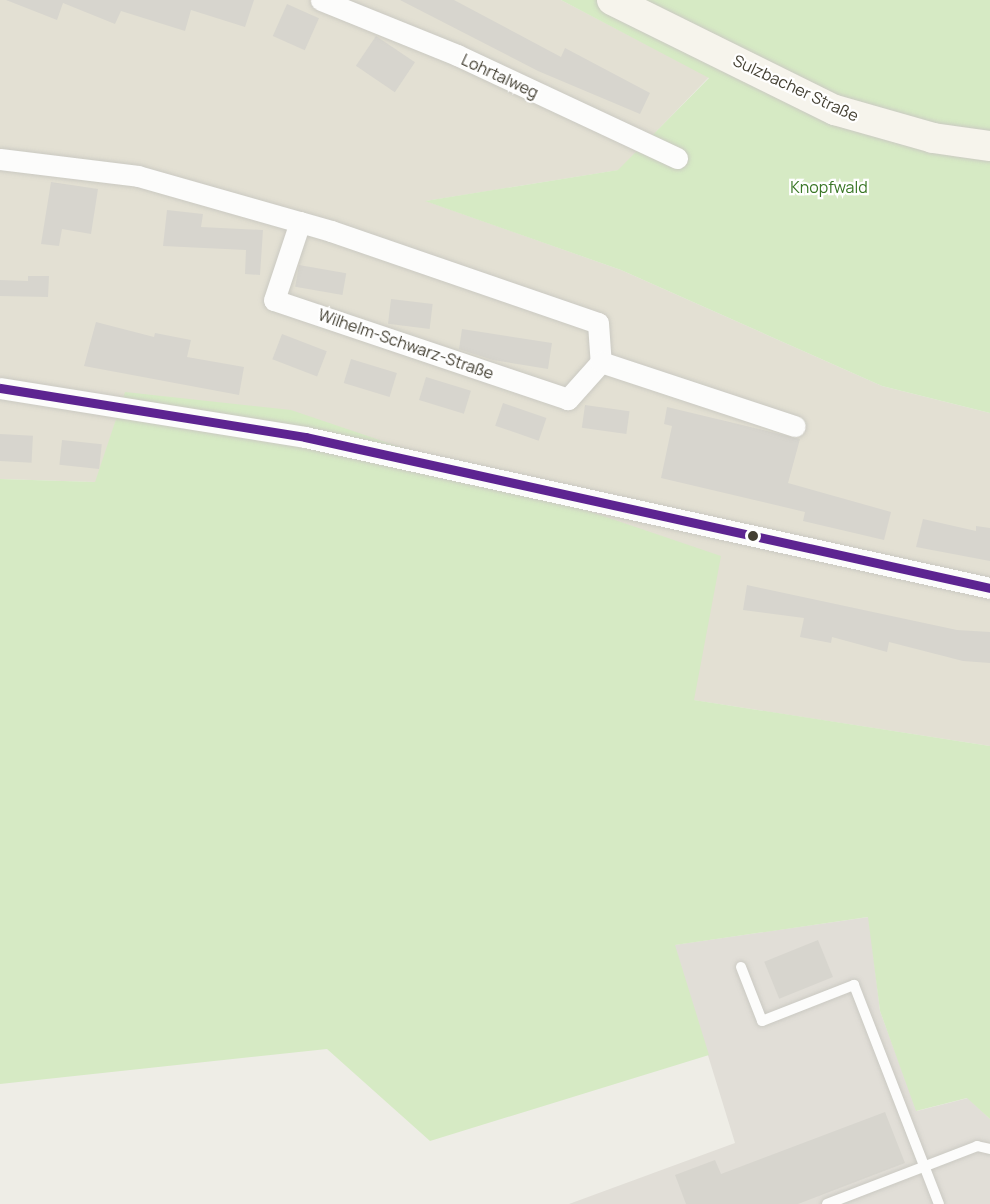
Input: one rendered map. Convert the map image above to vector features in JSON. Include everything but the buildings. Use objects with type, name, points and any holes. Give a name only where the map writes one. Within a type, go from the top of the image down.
[{"type":"main road","name":"Sulzbacher Straße","points":[[612,0],[835,110],[933,138],[990,146]]},
{"type":"street","name":"Lohrtalweg","points":[[321,0],[457,56],[677,158]]},
{"type":"street","points":[[0,159],[138,176],[300,222],[598,323],[601,362],[795,426]]},
{"type":"street","name":"Wilhelm-Schwarz-Straße","points":[[300,222],[274,300],[568,399],[601,362]]},
{"type":"street","points":[[0,388],[305,437],[990,588]]},
{"type":"lane","points":[[741,967],[762,1021],[854,985],[939,1204]]},
{"type":"lane","points":[[827,1204],[977,1146],[990,1149]]},
{"type":"shaded area","points":[[0,0],[561,0],[709,77],[619,170],[426,201],[621,270],[882,386],[990,413],[990,746],[693,700],[95,482],[0,479]]},
{"type":"shaded area","points":[[869,917],[880,1011],[917,1111],[968,1098],[990,1119],[990,1204],[569,1204],[735,1143],[674,945]]},
{"type":"green space","name":"Knopfwald","points":[[561,0],[990,0],[990,413],[882,386],[621,270],[425,201],[618,170],[709,78]]},
{"type":"green space","points":[[125,392],[291,410],[721,556],[694,700],[990,746],[990,1119],[967,1098],[916,1111],[880,1011],[868,917],[675,945],[709,1055],[430,1141],[327,1049],[0,1084],[0,479],[95,482]]},
{"type":"transit line","points":[[0,388],[305,437],[990,588]]}]
